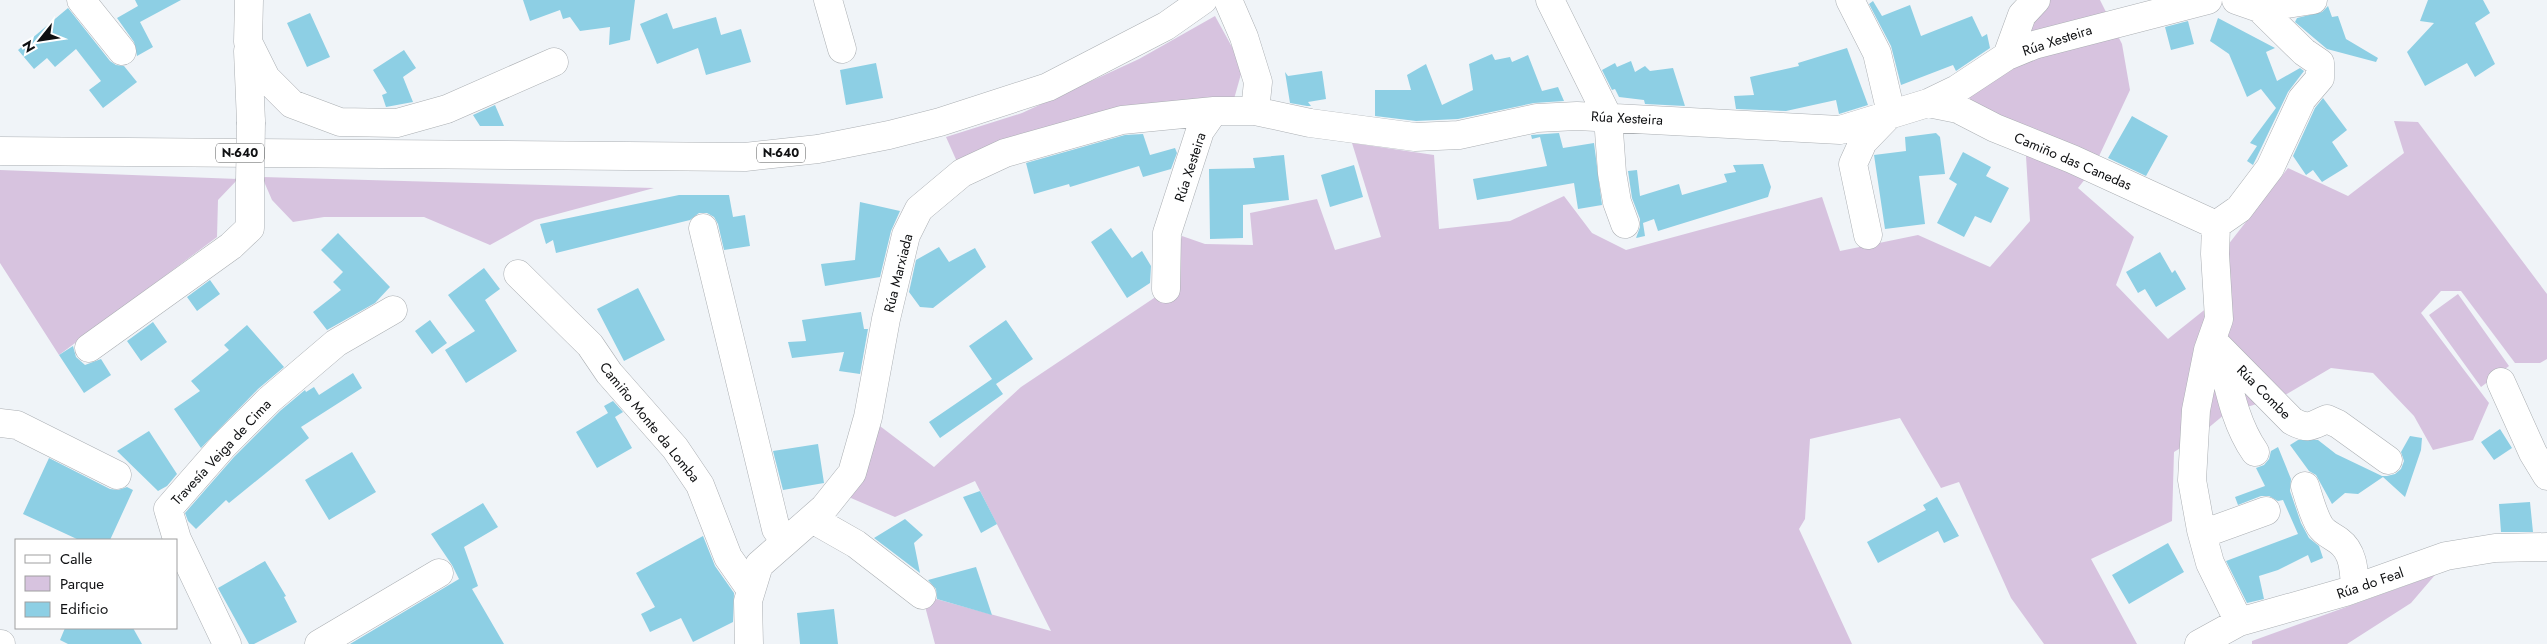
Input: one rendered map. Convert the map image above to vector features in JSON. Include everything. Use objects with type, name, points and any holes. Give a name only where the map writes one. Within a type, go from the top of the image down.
[{"type":"main road","points":[[81,0],[122,51]]},
{"type":"main road","points":[[89,348],[231,246],[250,228],[252,122],[248,42],[249,0]]},
{"type":"main road","points":[[828,0],[842,49]]},
{"type":"main road","name":"N-640","points":[[0,151],[745,157],[818,149],[940,122],[1048,87],[1166,26],[1203,0]]},
{"type":"main road","points":[[1228,0],[1244,37],[1258,82],[1255,111]]},
{"type":"main road","points":[[1550,0],[1608,117],[1612,173],[1617,202],[1625,224]]},
{"type":"main road","points":[[1850,0],[1877,53],[1891,113],[1863,142],[1853,164],[1868,235]]},
{"type":"main road","points":[[2007,56],[2022,15],[2036,0]]},
{"type":"main road","name":"Rúa Xesteira","points":[[1166,290],[1167,233],[1200,131],[1214,111],[1255,111],[1310,122],[1415,137],[1459,135],[1537,118],[1608,117],[1840,130],[1928,102],[1957,89],[2007,56],[2034,45],[2100,26],[2208,0]]},
{"type":"main road","points":[[2247,4],[2313,0]]},
{"type":"main road","points":[[2238,622],[2210,563],[2201,530],[2192,480],[2196,410],[2208,350],[2217,339],[2219,319],[2215,254],[2216,225],[2239,209],[2270,168],[2302,99],[2320,78],[2320,63],[2304,52],[2247,4]]},
{"type":"main road","points":[[248,42],[266,78],[292,104],[340,122],[397,123],[447,109],[554,62]]},
{"type":"main road","name":"Camiño das Canedas","points":[[1928,102],[1958,109],[1995,128],[2072,159],[2216,225]]},
{"type":"main road","name":"Rúa Marxiada","points":[[749,644],[748,601],[759,565],[824,508],[852,473],[868,417],[886,319],[906,235],[919,209],[962,173],[1005,153],[1122,120],[1214,111]]},
{"type":"main road","points":[[703,228],[776,529],[785,542]]},
{"type":"main road","name":"Camiño Monte da Lomba","points":[[518,274],[590,344],[609,373],[675,448],[700,485],[728,557],[751,590]]},
{"type":"main road","name":"Travesía Veiga de Cima","points":[[177,539],[168,509],[223,446],[269,400],[336,343],[393,310]]},
{"type":"main road","name":"Rúa Combe","points":[[2217,339],[2236,411],[2246,438],[2255,452]]},
{"type":"main road","name":"Rúa Combe","points":[[2217,339],[2292,421],[2304,427],[2314,426],[2327,419],[2338,424],[2388,460]]},
{"type":"main road","points":[[2501,382],[2533,453],[2547,476]]},
{"type":"main road","points":[[0,424],[17,425],[117,475]]},
{"type":"main road","points":[[0,430],[0,438]]},
{"type":"main road","points":[[2305,486],[2320,525],[2326,533],[2341,542],[2348,551],[2352,563],[2355,588]]},
{"type":"main road","points":[[2201,530],[2208,532],[2266,511]]},
{"type":"main road","points":[[812,519],[856,544],[922,595]]},
{"type":"main road","name":"Travesía Veiga de Cima","points":[[178,541],[227,644]]},
{"type":"main road","name":"Rúa do Feal","points":[[2199,644],[2238,622],[2355,588],[2446,556],[2495,548],[2547,547]]},
{"type":"main road","points":[[319,644],[439,573]]},
{"type":"green space","points":[[2036,0],[2100,0],[2122,44],[2130,90],[2093,169],[2078,188],[2134,237],[2116,285],[2168,339],[2218,299],[2224,250],[2288,168],[2348,196],[2404,153],[2394,121],[2418,122],[2547,294],[2547,359],[2540,363],[2515,363],[2461,291],[2441,291],[2421,313],[2489,403],[2473,440],[2433,450],[2414,416],[2373,373],[2331,368],[2285,395],[2225,414],[2195,439],[2174,452],[2172,521],[2091,559],[2137,644],[2044,644],[2011,598],[1959,482],[1941,488],[1900,418],[1810,439],[1805,519],[1799,529],[1852,644],[935,644],[922,595],[1051,631],[975,481],[895,517],[837,492],[868,417],[934,467],[1021,387],[1166,290],[1182,236],[1205,244],[1253,245],[1250,213],[1317,199],[1335,250],[1381,237],[1352,143],[1434,155],[1439,229],[1510,221],[1564,196],[1592,233],[1626,250],[1822,197],[1840,251],[1918,235],[1990,267],[2030,221],[2025,140],[1972,109],[1967,89]]},
{"type":"green space","points":[[1215,16],[1243,67],[1234,99],[962,173],[946,137],[1022,113],[1139,59]]},
{"type":"green space","points":[[0,170],[238,179],[218,200],[217,237],[59,355],[0,263]]},
{"type":"green space","points":[[262,177],[654,188],[535,220],[490,245],[424,217],[324,217],[293,222],[272,200]]},
{"type":"green space","points":[[2458,294],[2509,366],[2481,387],[2429,315]]},
{"type":"green space","points":[[2435,575],[2411,603],[2347,644],[2252,644],[2252,641]]},
{"type":"building","points":[[135,0],[181,0],[140,22],[153,47],[137,56],[134,42],[117,18],[138,6]]},
{"type":"building","points":[[523,0],[635,0],[630,40],[609,45],[610,27],[580,31],[570,17],[563,19],[560,10],[530,21]]},
{"type":"building","points":[[2428,0],[2483,0],[2490,13],[2475,23],[2495,64],[2475,77],[2467,63],[2425,86],[2407,52],[2434,23],[2420,21]]},
{"type":"building","points":[[1873,1],[1882,16],[1910,5],[1921,36],[1972,16],[1982,37],[1987,34],[1990,48],[1956,71],[1953,65],[1901,85],[1891,46],[1869,4]]},
{"type":"building","points":[[2328,6],[2332,17],[2338,16],[2346,39],[2378,58],[2376,62],[2327,49],[2295,22],[2297,18],[2322,12]]},
{"type":"building","points":[[68,8],[110,61],[116,65],[124,66],[137,82],[103,108],[89,90],[101,81],[76,49],[55,67],[47,58],[34,69],[18,50]]},
{"type":"building","points":[[310,13],[330,57],[307,67],[287,23]]},
{"type":"building","points":[[667,13],[673,29],[716,17],[721,35],[741,29],[751,62],[706,75],[698,48],[657,64],[640,24]]},
{"type":"building","points":[[2218,18],[2275,48],[2266,52],[2277,81],[2300,68],[2304,71],[2288,92],[2253,165],[2247,161],[2257,146],[2250,143],[2276,108],[2261,89],[2247,97],[2229,54],[2210,41]]},
{"type":"building","points":[[2188,21],[2194,44],[2171,50],[2165,27]]},
{"type":"building","points":[[1847,48],[1868,105],[1839,114],[1836,100],[1786,111],[1736,109],[1734,96],[1754,95],[1750,77],[1799,66],[1798,63]]},
{"type":"building","points":[[404,50],[416,68],[403,77],[413,102],[386,107],[382,95],[387,93],[373,70]]},
{"type":"building","points":[[1492,54],[1495,60],[1510,57],[1512,62],[1528,55],[1542,91],[1558,87],[1564,101],[1534,103],[1458,119],[1416,121],[1375,116],[1375,90],[1411,90],[1407,75],[1426,64],[1442,105],[1473,90],[1469,64]]},
{"type":"building","points":[[1631,61],[1635,72],[1645,66],[1650,71],[1673,68],[1685,106],[1645,104],[1644,100],[1619,97],[1615,89],[1612,90],[1602,70],[1615,63],[1617,67]]},
{"type":"building","points":[[876,63],[883,98],[846,105],[840,70]]},
{"type":"building","points":[[1322,71],[1326,99],[1308,102],[1311,106],[1290,103],[1285,72],[1288,76]]},
{"type":"building","points":[[2323,98],[2347,130],[2332,142],[2348,166],[2322,182],[2313,170],[2306,175],[2293,156],[2315,108]]},
{"type":"building","points":[[495,105],[504,126],[480,126],[473,115]]},
{"type":"building","points":[[2132,116],[2168,136],[2146,176],[2108,158]]},
{"type":"building","points":[[1559,133],[1563,148],[1594,143],[1602,205],[1578,209],[1574,183],[1477,200],[1473,179],[1547,166],[1540,137],[1532,139],[1531,135]]},
{"type":"building","points":[[1936,133],[1940,137],[1945,174],[1919,176],[1925,224],[1885,229],[1874,155],[1906,151],[1905,137]]},
{"type":"building","points":[[1143,134],[1150,155],[1175,148],[1177,153],[1171,169],[1143,177],[1139,166],[1070,187],[1069,184],[1034,194],[1026,163],[1125,135]]},
{"type":"building","points":[[1963,152],[1991,167],[1986,176],[2009,188],[1991,223],[1975,216],[1964,237],[1937,223],[1957,184],[1949,179]]},
{"type":"building","points":[[1284,155],[1289,200],[1243,205],[1243,238],[1210,239],[1209,169],[1255,168],[1253,158]]},
{"type":"building","points":[[1763,164],[1771,187],[1768,197],[1658,231],[1654,219],[1643,223],[1645,236],[1636,238],[1640,227],[1640,219],[1632,198],[1628,171],[1637,170],[1640,196],[1679,184],[1682,195],[1727,182],[1724,174],[1736,172],[1733,165]]},
{"type":"building","points":[[1354,165],[1363,197],[1330,207],[1321,175]]},
{"type":"building","points":[[679,195],[729,195],[733,217],[745,215],[750,246],[724,250],[718,224],[714,217],[707,213],[699,213],[690,220],[556,253],[553,240],[546,244],[540,224]]},
{"type":"building","points":[[860,202],[900,211],[891,231],[880,277],[825,286],[821,264],[855,260]]},
{"type":"building","points":[[1111,228],[1132,258],[1142,251],[1151,266],[1150,283],[1127,298],[1091,242]]},
{"type":"building","points":[[338,233],[390,287],[375,303],[327,330],[313,312],[341,290],[333,282],[343,272],[321,250]]},
{"type":"building","points":[[939,247],[949,262],[975,248],[986,267],[933,308],[920,307],[909,292],[916,260]]},
{"type":"building","points":[[2160,252],[2172,273],[2175,270],[2186,289],[2156,307],[2145,289],[2138,293],[2126,272]]},
{"type":"building","points":[[484,268],[500,289],[485,300],[517,351],[466,383],[445,350],[475,331],[448,295]]},
{"type":"building","points":[[210,280],[220,294],[197,311],[187,297]]},
{"type":"building","points":[[638,288],[665,340],[624,361],[597,309]]},
{"type":"building","points":[[861,312],[864,329],[868,329],[860,374],[839,371],[844,352],[792,358],[788,342],[806,341],[802,320]]},
{"type":"building","points":[[430,320],[447,343],[432,354],[415,331]]},
{"type":"building","points":[[1006,320],[1033,359],[996,384],[1003,394],[940,438],[929,422],[992,379],[969,346]]},
{"type":"building","points":[[153,322],[167,342],[141,361],[127,341]]},
{"type":"building","points":[[247,325],[284,367],[258,389],[201,448],[174,409],[200,391],[191,381],[229,350],[224,345]]},
{"type":"building","points":[[73,346],[76,357],[85,365],[101,359],[111,375],[84,393],[59,355]]},
{"type":"building","points":[[353,373],[362,388],[301,427],[309,438],[229,503],[226,500],[196,529],[188,521],[185,513],[234,457],[280,411],[305,390],[306,392],[314,387],[319,395]]},
{"type":"building","points":[[613,401],[623,412],[615,417],[632,448],[597,468],[576,432],[608,413],[604,406]]},
{"type":"building","points":[[2500,429],[2512,448],[2494,460],[2481,442]]},
{"type":"building","points":[[149,431],[177,474],[167,486],[158,491],[117,451]]},
{"type":"building","points":[[2410,436],[2422,438],[2421,450],[2405,497],[2383,477],[2358,494],[2345,493],[2332,504],[2316,475],[2309,471],[2290,445],[2298,440],[2318,440],[2336,454],[2382,476],[2387,476],[2395,474],[2401,469],[2404,461],[2401,452]]},
{"type":"building","points":[[818,444],[824,483],[783,490],[773,451]]},
{"type":"building","points":[[2278,447],[2291,479],[2290,491],[2301,523],[2309,538],[2319,546],[2323,558],[2311,563],[2308,555],[2278,570],[2259,576],[2264,599],[2247,603],[2226,561],[2298,534],[2283,500],[2278,501],[2269,496],[2261,496],[2238,505],[2235,497],[2265,486],[2256,468],[2264,465],[2269,459],[2271,451]]},
{"type":"building","points":[[352,452],[376,492],[329,520],[305,480]]},
{"type":"building","points":[[49,458],[110,489],[118,490],[127,487],[133,490],[110,539],[77,539],[23,514]]},
{"type":"building","points":[[980,491],[997,524],[981,533],[963,497]]},
{"type":"building","points":[[1937,497],[1959,536],[1944,543],[1938,531],[1878,563],[1867,542],[1926,510],[1923,505]]},
{"type":"building","points":[[2530,502],[2533,532],[2501,532],[2499,504]]},
{"type":"building","points":[[483,503],[498,527],[464,547],[478,586],[472,589],[504,644],[350,644],[459,579],[431,534]]},
{"type":"building","points":[[905,519],[923,535],[914,543],[920,573],[874,538]]},
{"type":"building","points":[[703,536],[715,566],[734,593],[733,622],[693,642],[681,618],[650,632],[641,614],[655,607],[636,573]]},
{"type":"building","points":[[2168,543],[2184,572],[2129,604],[2112,575]]},
{"type":"building","points":[[265,561],[286,596],[284,597],[297,622],[254,644],[249,644],[218,588]]},
{"type":"building","points":[[976,567],[992,615],[937,599],[936,589],[928,580]]},
{"type":"building","points":[[834,609],[838,644],[800,644],[797,613]]},
{"type":"building","points":[[65,629],[134,629],[142,644],[68,644],[60,640]]}]
